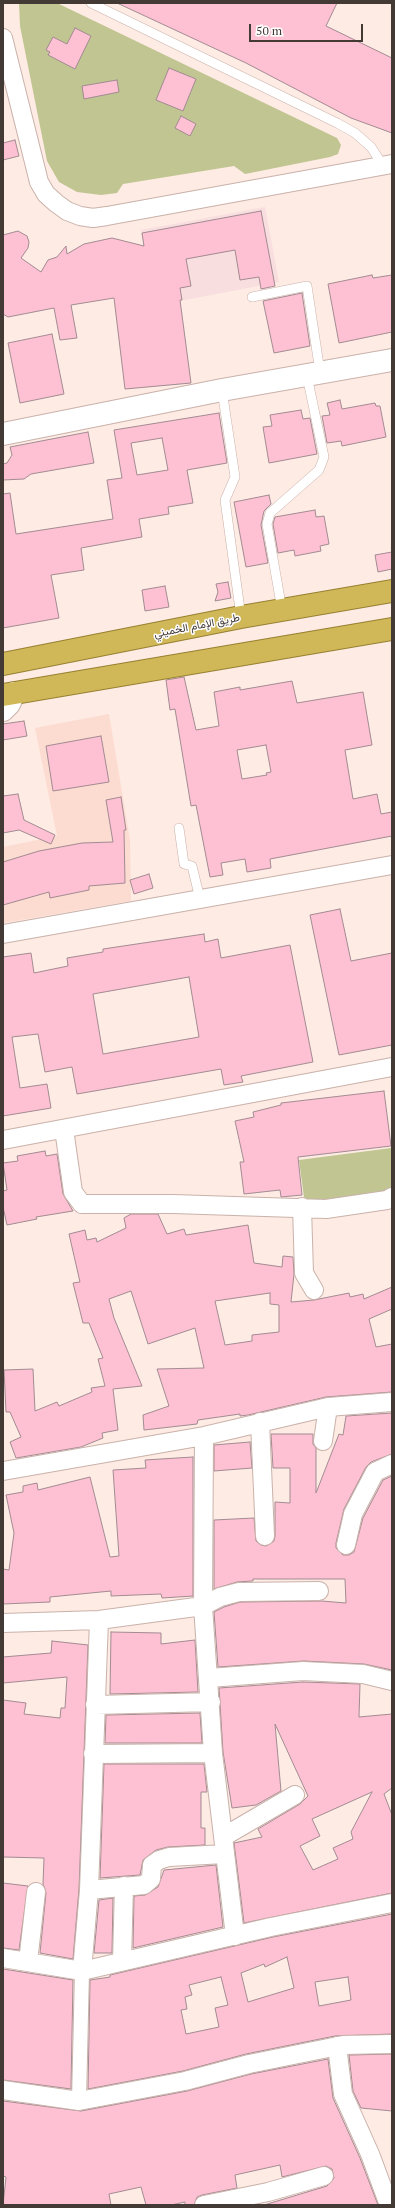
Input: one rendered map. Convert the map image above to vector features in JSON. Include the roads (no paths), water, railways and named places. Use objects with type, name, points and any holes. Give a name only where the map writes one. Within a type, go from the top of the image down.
[{"type":"highway","name":"طريق الإمام الخميني","points":[[4,663],[241,617],[392,591]]},
{"type":"highway","points":[[7,699],[392,629]]},
{"type":"street","points":[[3,38],[39,182],[46,194],[56,203],[67,211],[80,216],[93,218],[107,216],[387,164]]},
{"type":"street","points":[[3,434],[222,390],[392,360]]},
{"type":"street","points":[[3,934],[392,865]]},
{"type":"street","points":[[3,1140],[392,1067]]},
{"type":"street","points":[[64,1129],[73,1192],[82,1204],[302,1207],[326,1209],[392,1198]]},
{"type":"street","points":[[302,1207],[304,1272],[314,1290]]},
{"type":"street","points":[[3,1471],[204,1436],[328,1407],[392,1402]]},
{"type":"street","points":[[323,1441],[328,1407]]},
{"type":"street","points":[[260,1422],[265,1536]]},
{"type":"street","points":[[204,1436],[204,1606],[213,1753],[235,1936]]},
{"type":"street","points":[[346,1545],[353,1514],[375,1472],[392,1464]]},
{"type":"street","points":[[3,1623],[99,1620],[204,1606],[220,1597],[239,1592],[319,1591]]},
{"type":"street","points":[[79,2101],[82,1971],[89,1890],[99,1620]]},
{"type":"street","points":[[209,1678],[303,1671],[363,1674],[392,1681]]},
{"type":"street","points":[[95,1705],[211,1702]]},
{"type":"street","points":[[93,1754],[213,1753]]},
{"type":"street","points":[[89,1890],[148,1883],[152,1875],[152,1865],[159,1860],[224,1846],[294,1795]]},
{"type":"street","points":[[122,1961],[124,1886]]},
{"type":"street","points":[[28,1962],[36,1892]]},
{"type":"street","points":[[3,1958],[82,1971],[235,1936],[392,1903]]},
{"type":"street","points":[[3,2090],[79,2101],[185,2081],[249,2064],[337,2046],[392,2044]]},
{"type":"street","points":[[337,2046],[343,2094],[370,2154],[389,2205]]},
{"type":"street","points":[[204,2205],[270,2198],[324,2176]]},
{"type":"lane","points":[[91,3],[337,123],[355,133],[387,164]]},
{"type":"lane","points":[[252,297],[307,286],[314,374],[324,457],[319,470],[270,513],[267,524],[282,610]]},
{"type":"lane","points":[[222,390],[235,477],[225,500],[241,617]]},
{"type":"lane","points":[[180,828],[184,864],[192,866],[200,899]]}]
